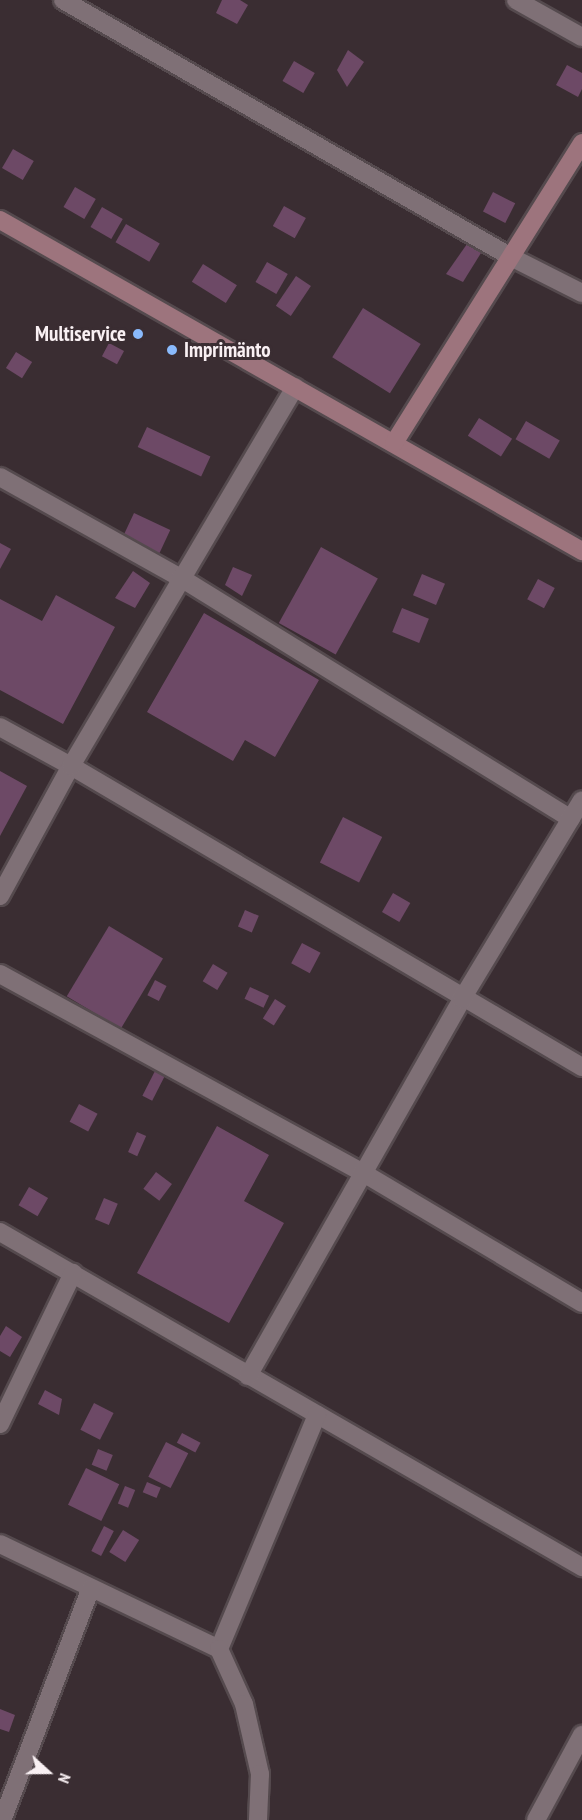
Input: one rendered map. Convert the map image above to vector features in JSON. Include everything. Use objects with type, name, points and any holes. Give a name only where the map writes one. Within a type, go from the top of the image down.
[{"type":"street","points":[[63,0],[512,256],[582,293]]},
{"type":"street","points":[[516,0],[582,37]]},
{"type":"street","points":[[394,443],[582,143]]},
{"type":"street","points":[[0,220],[582,551]]},
{"type":"street","points":[[0,896],[71,766],[295,387]]},
{"type":"street","points":[[0,477],[181,579],[571,819]]},
{"type":"street","points":[[0,727],[71,766],[462,999],[582,1067]]},
{"type":"street","points":[[248,1376],[365,1174],[462,999],[582,800]]},
{"type":"street","points":[[0,974],[365,1174],[582,1303]]},
{"type":"street","points":[[0,1232],[582,1566]]},
{"type":"street","points":[[0,1424],[73,1273]]},
{"type":"street","points":[[219,1649],[317,1415]]},
{"type":"street","points":[[0,1544],[219,1649],[244,1704],[260,1774],[258,1820]]},
{"type":"street","points":[[4,1818],[91,1588]]},
{"type":"street","points":[[536,1820],[582,1735]]},
{"type":"building","points":[[222,0],[240,0],[248,5],[237,24],[216,13]]},
{"type":"building","points":[[348,50],[364,62],[347,87],[337,70]]},
{"type":"building","points":[[294,61],[315,73],[303,93],[282,81]]},
{"type":"building","points":[[567,65],[582,73],[582,89],[578,97],[556,85]]},
{"type":"building","points":[[13,149],[34,161],[23,180],[2,168]]},
{"type":"building","points":[[75,187],[96,199],[84,219],[64,207]]},
{"type":"building","points":[[493,192],[515,203],[505,223],[483,212]]},
{"type":"building","points":[[284,206],[306,218],[295,238],[273,226]]},
{"type":"building","points":[[102,207],[123,219],[111,239],[90,227]]},
{"type":"building","points":[[126,224],[160,244],[149,262],[116,242]]},
{"type":"building","points":[[467,244],[481,253],[463,282],[446,274]]},
{"type":"building","points":[[267,262],[288,274],[276,294],[256,282]]},
{"type":"building","points":[[203,264],[237,285],[226,303],[192,282]]},
{"type":"building","points":[[296,276],[311,286],[291,316],[276,306]]},
{"type":"building","points":[[363,308],[421,344],[390,393],[332,357]]},
{"type":"building","points":[[109,343],[124,351],[117,364],[102,356]]},
{"type":"building","points":[[16,352],[32,362],[22,378],[6,368]]},
{"type":"building","points":[[479,418],[512,439],[501,456],[468,436]]},
{"type":"building","points":[[526,421],[560,440],[549,459],[516,439]]},
{"type":"building","points":[[147,427],[210,457],[201,477],[138,447]]},
{"type":"building","points":[[134,513],[170,530],[159,553],[123,537]]},
{"type":"building","points":[[0,543],[11,549],[0,569]]},
{"type":"building","points":[[321,547],[378,579],[336,655],[279,623]]},
{"type":"building","points":[[233,567],[252,575],[242,596],[225,585]]},
{"type":"building","points":[[133,571],[150,583],[135,608],[115,598]]},
{"type":"building","points":[[422,574],[445,584],[436,605],[413,595]]},
{"type":"building","points":[[538,579],[555,588],[544,608],[527,599]]},
{"type":"building","points":[[56,595],[115,627],[63,724],[0,690],[0,599],[42,621]]},
{"type":"building","points":[[402,608],[429,619],[419,643],[392,632]]},
{"type":"building","points":[[204,613],[319,680],[275,757],[245,740],[233,761],[147,712]]},
{"type":"building","points":[[0,771],[27,786],[0,836]]},
{"type":"building","points":[[343,817],[382,837],[359,882],[320,862]]},
{"type":"building","points":[[393,893],[410,903],[399,922],[382,912]]},
{"type":"building","points":[[245,910],[259,916],[252,932],[238,927]]},
{"type":"building","points":[[109,926],[163,958],[121,1029],[67,996]]},
{"type":"building","points":[[302,943],[321,953],[310,973],[291,963]]},
{"type":"building","points":[[213,964],[228,973],[217,990],[203,981]]},
{"type":"building","points":[[155,980],[167,986],[159,1001],[147,995]]},
{"type":"building","points":[[250,987],[269,996],[264,1008],[245,999]]},
{"type":"building","points":[[275,999],[286,1006],[274,1025],[263,1019]]},
{"type":"building","points":[[156,1069],[166,1074],[152,1101],[142,1096]]},
{"type":"building","points":[[79,1104],[98,1114],[88,1132],[70,1122]]},
{"type":"building","points":[[217,1126],[269,1155],[244,1201],[284,1223],[229,1323],[137,1273]]},
{"type":"building","points":[[137,1132],[146,1136],[137,1156],[128,1152]]},
{"type":"building","points":[[156,1172],[172,1184],[159,1201],[143,1189]]},
{"type":"building","points":[[29,1187],[48,1198],[38,1216],[18,1205]]},
{"type":"building","points":[[104,1198],[118,1204],[109,1225],[95,1219]]},
{"type":"building","points":[[6,1326],[22,1337],[10,1357],[0,1351],[0,1336]]},
{"type":"building","points":[[45,1390],[62,1399],[59,1415],[38,1404]]},
{"type":"building","points":[[94,1403],[114,1413],[100,1440],[80,1430]]},
{"type":"building","points":[[182,1433],[201,1443],[195,1453],[177,1443]]},
{"type":"building","points":[[166,1442],[188,1453],[171,1488],[148,1477]]},
{"type":"building","points":[[98,1449],[113,1455],[106,1471],[92,1465]]},
{"type":"building","points":[[86,1468],[119,1484],[101,1521],[68,1505]]},
{"type":"building","points":[[147,1482],[161,1488],[157,1498],[143,1492]]},
{"type":"building","points":[[125,1486],[135,1490],[128,1508],[118,1504]]},
{"type":"building","points":[[104,1526],[114,1531],[101,1556],[91,1551]]},
{"type":"building","points":[[123,1530],[139,1540],[125,1562],[109,1552]]},
{"type":"building","points":[[0,1709],[15,1715],[9,1732],[0,1729]]},
{"type":"place","name":"Multiservice","points":[[138,334]]},
{"type":"place","name":"Imprimänto","points":[[172,350]]}]
